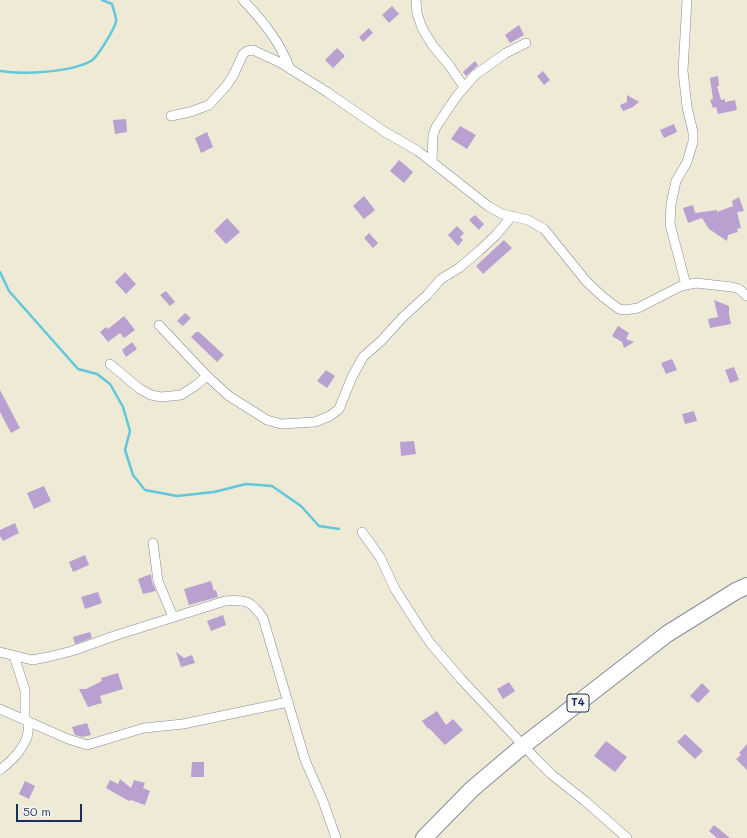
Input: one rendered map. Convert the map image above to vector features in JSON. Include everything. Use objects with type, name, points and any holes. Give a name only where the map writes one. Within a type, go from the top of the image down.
[{"type":"highway","name":"T4","points":[[424,838],[472,790],[524,745],[667,634],[747,586]]},
{"type":"street","points":[[416,0],[417,14],[423,30],[433,46],[449,65],[464,87]]},
{"type":"street","points":[[686,285],[670,224],[671,204],[676,181],[686,162],[693,142],[693,132],[687,107],[683,71],[687,0]]},
{"type":"street","points":[[248,2],[271,31],[286,56],[290,70]]},
{"type":"street","points":[[432,162],[431,147],[434,131],[456,97],[480,71],[506,53],[526,43]]},
{"type":"street","points":[[171,116],[190,112],[209,105],[227,85],[234,74],[242,54],[253,50],[263,54],[327,92],[372,123],[418,151],[488,206],[502,214],[534,223],[544,229],[586,281],[613,306],[619,309],[625,310],[638,308],[681,286],[696,283],[732,287],[747,296]]},
{"type":"street","points":[[159,325],[207,376],[229,396],[267,420],[281,424],[315,422],[330,416],[339,409],[352,377],[363,357],[381,341],[403,317],[427,296],[441,279],[459,268],[479,251],[495,236],[512,216]]},
{"type":"street","points":[[110,364],[140,389],[151,395],[161,397],[181,395],[207,376]]},
{"type":"street","points":[[362,532],[380,557],[395,589],[431,644],[493,715],[551,774],[585,801],[627,838]]},
{"type":"street","points":[[153,543],[158,581],[173,617]]},
{"type":"street","points":[[0,652],[32,660],[48,657],[72,651],[173,617],[225,602],[238,600],[249,603],[256,607],[263,618],[305,760],[323,801],[336,838]]},
{"type":"street","points":[[0,770],[17,754],[28,736],[25,690],[14,656]]},
{"type":"street","points":[[0,709],[68,739],[88,745],[144,728],[183,724],[288,702]]},
{"type":"building","points":[[392,6],[399,14],[389,23],[382,15]]},
{"type":"building","points":[[519,25],[524,35],[510,43],[505,35]]},
{"type":"building","points":[[369,28],[373,33],[363,42],[359,37]]},
{"type":"building","points":[[337,48],[345,56],[333,68],[325,60]]},
{"type":"building","points":[[475,61],[478,65],[466,76],[463,72]]},
{"type":"building","points":[[543,71],[550,80],[544,85],[537,76]]},
{"type":"building","points":[[718,76],[719,86],[717,86],[721,100],[725,99],[725,102],[735,100],[737,110],[718,114],[716,107],[713,108],[710,100],[713,99],[710,78]]},
{"type":"building","points":[[627,95],[639,102],[633,107],[623,111],[620,105],[627,102]]},
{"type":"building","points":[[126,119],[127,132],[115,134],[113,120]]},
{"type":"building","points":[[674,124],[677,132],[664,138],[660,130]]},
{"type":"building","points":[[460,126],[476,135],[467,149],[451,139]]},
{"type":"building","points":[[207,132],[213,147],[201,153],[195,138]]},
{"type":"building","points":[[399,160],[413,172],[404,183],[390,171]]},
{"type":"building","points":[[364,196],[375,210],[364,219],[353,206]]},
{"type":"building","points":[[739,197],[744,211],[737,212],[741,228],[737,229],[738,232],[728,235],[727,241],[709,229],[702,218],[688,223],[683,208],[693,205],[695,213],[717,210],[717,212],[733,206],[732,201]]},
{"type":"building","points":[[475,215],[484,224],[479,230],[469,220]]},
{"type":"building","points":[[227,218],[240,232],[226,244],[214,231]]},
{"type":"building","points":[[457,226],[464,233],[460,237],[463,240],[458,246],[448,235]]},
{"type":"building","points":[[369,233],[378,243],[373,248],[364,238]]},
{"type":"building","points":[[504,240],[512,248],[483,274],[476,266]]},
{"type":"building","points":[[125,272],[136,284],[126,294],[115,282]]},
{"type":"building","points":[[166,291],[175,302],[170,306],[160,295]]},
{"type":"building","points":[[714,300],[729,306],[731,324],[710,328],[708,319],[718,317]]},
{"type":"building","points":[[185,313],[191,318],[183,326],[177,321]]},
{"type":"building","points":[[124,316],[135,330],[124,338],[120,333],[108,342],[100,332],[106,327],[108,329]]},
{"type":"building","points":[[618,326],[629,333],[626,339],[634,342],[624,348],[622,342],[612,336]]},
{"type":"building","points":[[196,332],[199,332],[224,355],[217,362],[191,337]]},
{"type":"building","points":[[132,342],[137,349],[126,357],[122,350]]},
{"type":"building","points":[[672,359],[677,370],[666,374],[661,363]]},
{"type":"building","points":[[734,367],[739,380],[730,383],[725,370]]},
{"type":"building","points":[[326,370],[335,376],[327,388],[317,381]]},
{"type":"building","points":[[0,390],[20,428],[11,433],[0,412]]},
{"type":"building","points":[[694,411],[697,421],[685,424],[682,414]]},
{"type":"building","points":[[414,441],[416,454],[401,456],[400,442]]},
{"type":"building","points":[[44,486],[51,501],[34,509],[27,493]]},
{"type":"building","points":[[15,523],[19,533],[3,541],[0,536],[0,530]]},
{"type":"building","points":[[85,555],[89,565],[73,572],[69,562]]},
{"type":"building","points":[[151,574],[152,582],[156,591],[143,594],[138,579]]},
{"type":"building","points":[[211,581],[214,591],[216,590],[218,597],[189,605],[184,589]]},
{"type":"building","points":[[98,592],[102,603],[85,609],[81,597]]},
{"type":"building","points":[[223,615],[226,625],[211,631],[207,621]]},
{"type":"building","points":[[90,632],[92,638],[75,644],[73,637]]},
{"type":"building","points":[[176,652],[184,658],[192,655],[195,663],[181,667]]},
{"type":"building","points":[[118,673],[123,689],[100,696],[102,703],[88,707],[79,689],[86,689],[102,681],[101,678]]},
{"type":"building","points":[[509,682],[515,691],[503,699],[497,689]]},
{"type":"building","points":[[702,683],[710,691],[698,703],[690,696]]},
{"type":"building","points":[[437,711],[446,725],[453,719],[463,730],[445,745],[429,728],[428,729],[422,721]]},
{"type":"building","points":[[87,723],[91,735],[82,737],[75,735],[72,727]]},
{"type":"building","points":[[685,734],[703,751],[695,759],[677,742]]},
{"type":"building","points":[[606,741],[627,757],[615,772],[594,756]]},
{"type":"building","points":[[747,744],[747,770],[736,759],[741,755],[739,753]]},
{"type":"building","points":[[192,762],[204,762],[204,777],[191,777]]},
{"type":"building","points":[[120,779],[131,788],[134,780],[145,783],[143,788],[150,791],[145,805],[131,800],[129,801],[106,788],[110,780],[118,784]]},
{"type":"building","points":[[25,781],[35,786],[29,799],[19,794]]},
{"type":"building","points":[[714,825],[730,838],[717,838],[709,831]]},
{"type":"waterway","points":[[0,71],[21,73],[47,72],[72,68],[91,61],[101,49],[116,22],[112,4],[102,0]]},
{"type":"waterway","points":[[0,272],[9,291],[78,369],[97,374],[110,384],[123,407],[130,431],[125,450],[133,475],[145,490],[177,496],[214,492],[246,484],[272,486],[301,506],[319,526],[339,529]]}]
